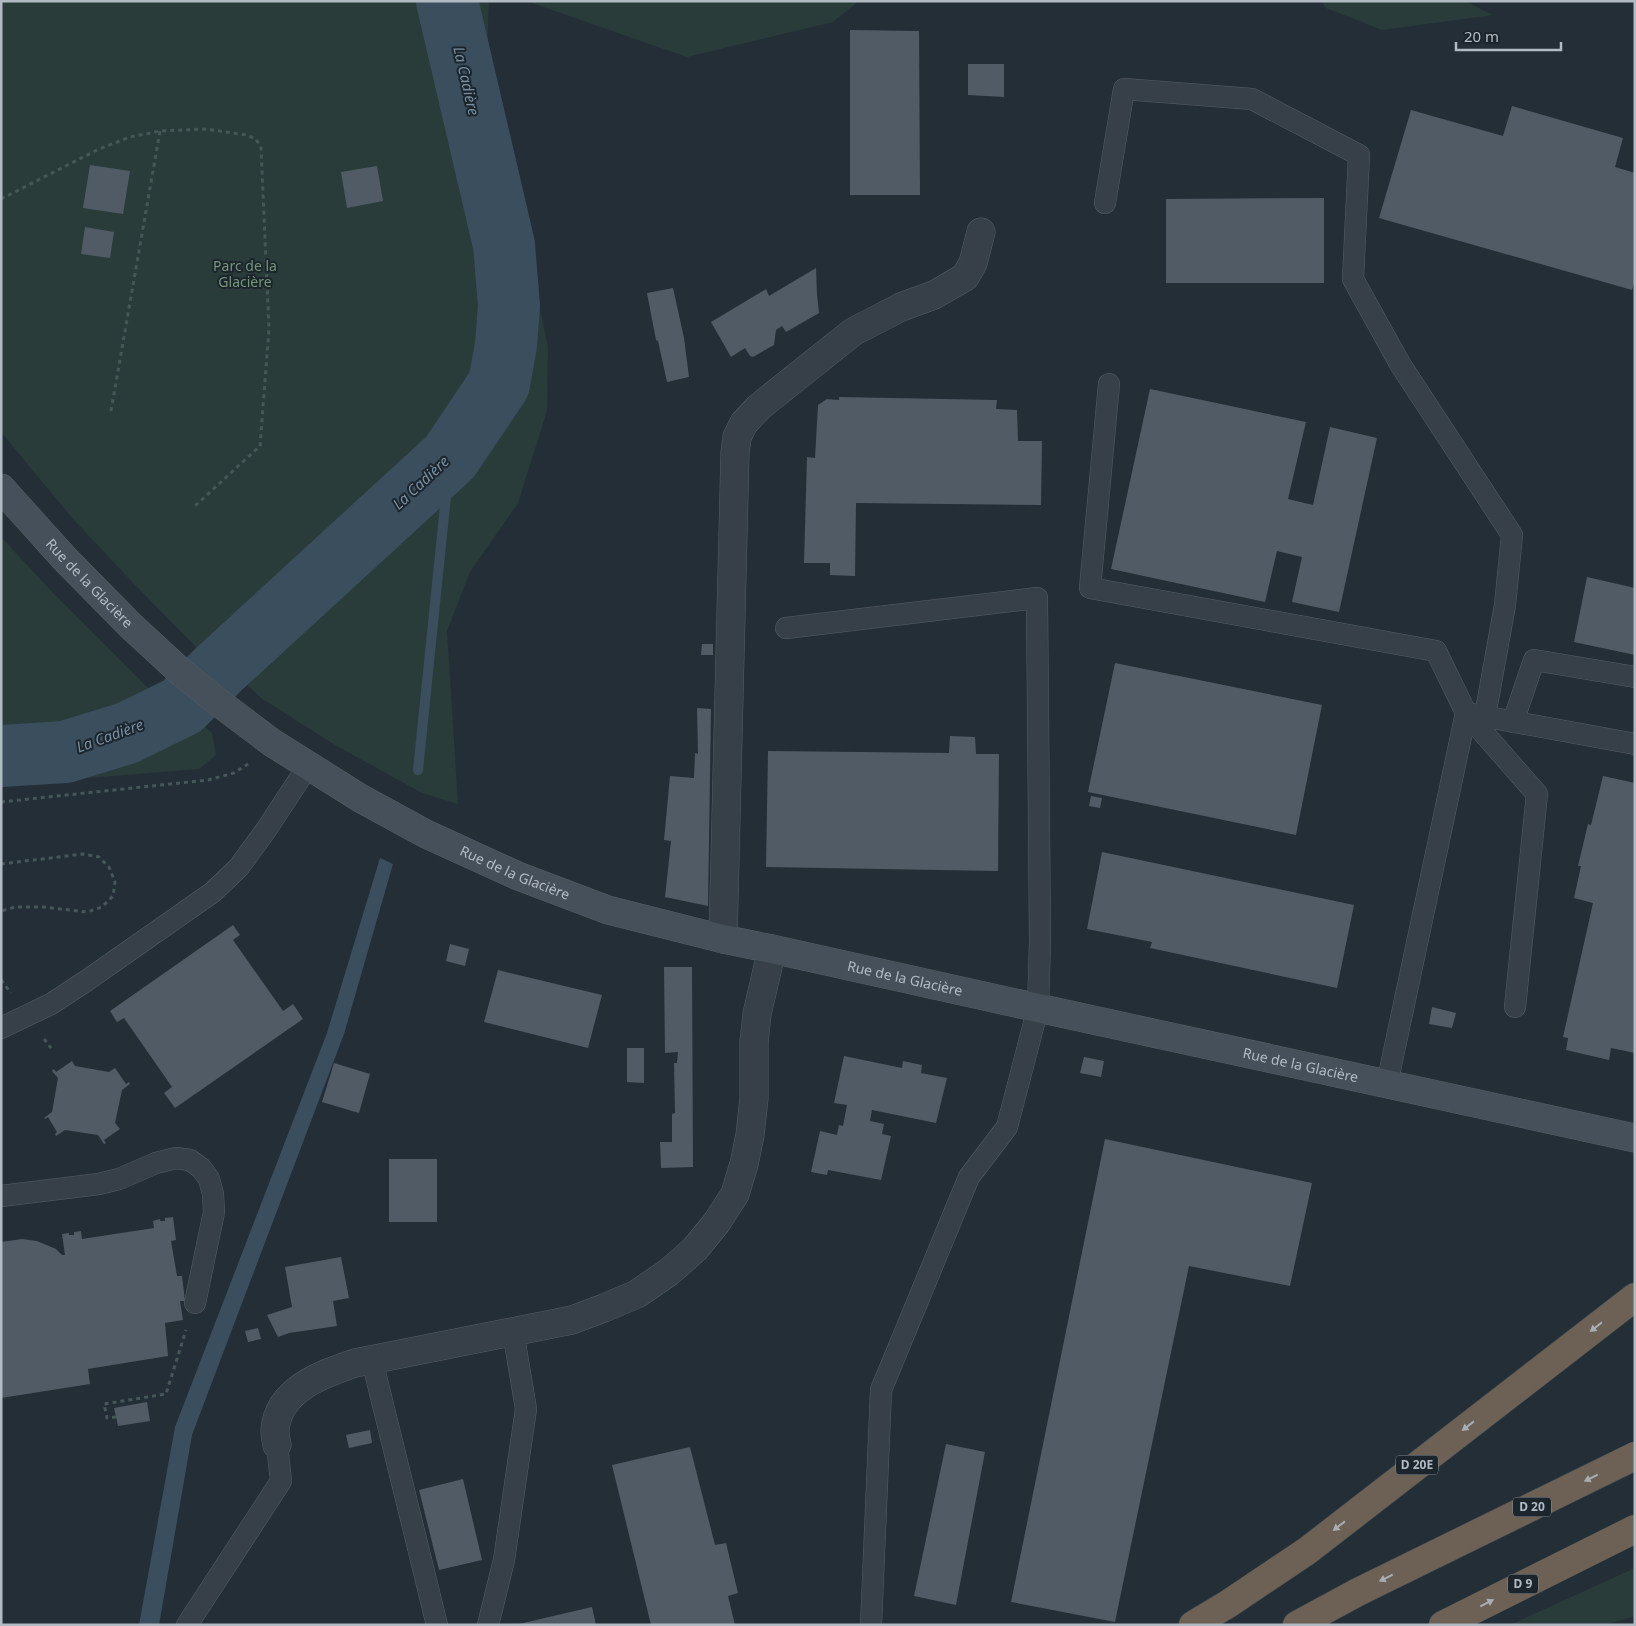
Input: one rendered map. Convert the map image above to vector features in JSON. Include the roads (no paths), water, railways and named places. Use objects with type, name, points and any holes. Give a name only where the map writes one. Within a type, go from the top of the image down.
[{"type":"highway","name":"D 20E","points":[[1193,1625],[1307,1551],[1635,1297]]},
{"type":"highway","name":"D 20","points":[[1297,1625],[1358,1592],[1635,1456]]},
{"type":"highway","name":"D 9","points":[[1443,1625],[1635,1530]]},
{"type":"street","points":[[722,940],[735,453],[737,437],[744,423],[759,407],[853,332],[900,307],[934,294],[965,277],[973,263],[981,232]]},
{"type":"street","name":"Rue de la Glacière","points":[[1,488],[65,559],[132,626],[182,673],[271,742],[360,798],[426,834],[518,876],[608,910],[722,940],[772,949],[1635,1138]]},
{"type":"street","points":[[277,1445],[275,1430],[279,1414],[290,1397],[307,1383],[326,1373],[355,1363],[572,1320],[637,1294],[669,1272],[695,1249],[717,1222],[735,1194],[744,1164],[754,1098],[754,1042],[757,1014],[772,949]]},
{"type":"lane","points":[[1105,203],[1124,89],[1252,99],[1359,155],[1353,279],[1400,364],[1512,535],[1505,606],[1475,715],[1387,1084]]},
{"type":"lane","points":[[1109,384],[1090,588],[1436,651],[1475,715],[1537,794],[1515,1007]]},
{"type":"lane","points":[[786,628],[1037,598],[1040,941],[1038,1008],[1006,1127],[969,1177],[881,1390],[871,1625]]},
{"type":"lane","points":[[1513,722],[1534,660],[1635,678]]},
{"type":"lane","points":[[1475,715],[1635,744]]},
{"type":"lane","points":[[1,1028],[51,1004],[213,892],[239,867],[308,766]]},
{"type":"lane","points":[[1,1196],[99,1184],[119,1179],[156,1163],[176,1158],[190,1160],[201,1168],[209,1179],[213,1194],[214,1212],[195,1302]]},
{"type":"lane","points":[[488,1625],[504,1560],[526,1409],[513,1331]]},
{"type":"lane","points":[[372,1360],[437,1625]]},
{"type":"lane","points":[[187,1625],[281,1481],[277,1445]]},
{"type":"water","points":[[380,858],[393,864],[344,1034],[192,1435],[159,1625],[139,1625],[175,1427],[327,1033]]},
{"type":"waterway","name":"La Cadière","points":[[1,756],[65,752],[127,733],[182,706],[219,669],[450,457],[499,384],[506,345],[509,306],[504,245],[447,1]]},
{"type":"waterway","points":[[418,770],[450,457]]},
{"type":"park label","name":"Parc de la Glacière","points":[[245,274]]}]
